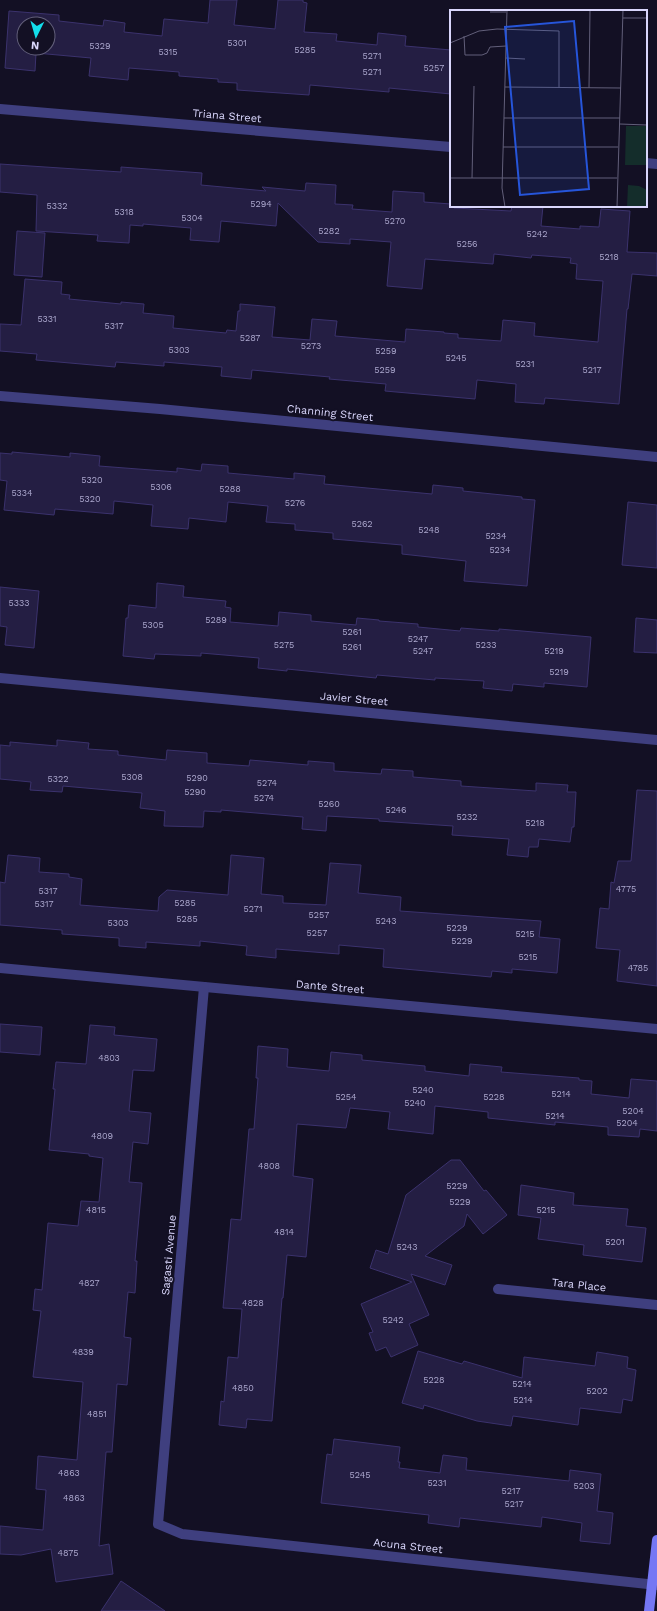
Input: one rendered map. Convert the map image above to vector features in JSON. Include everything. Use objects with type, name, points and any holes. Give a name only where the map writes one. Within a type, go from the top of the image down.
[{"type":"main road","points":[[650,1611],[655,1584],[657,1540]]},
{"type":"street","name":"Triana Street","points":[[0,109],[450,147]]},
{"type":"street","points":[[647,163],[657,164]]},
{"type":"street","name":"Channing Street","points":[[0,396],[168,410],[657,457]]},
{"type":"street","name":"Javier Street","points":[[0,678],[657,740]]},
{"type":"street","name":"Dante Street","points":[[0,968],[657,1029]]},
{"type":"street","name":"Sagasti Avenue","points":[[158,1524],[204,987]]},
{"type":"street","name":"Tara Place","points":[[498,1289],[657,1305]]},
{"type":"street","name":"Acuna Street","points":[[158,1524],[182,1534],[655,1584]]},
{"type":"building","points":[[210,0],[237,0],[234,25],[275,29],[278,0],[303,0],[303,2],[307,3],[304,32],[337,34],[336,41],[377,45],[378,33],[406,36],[405,46],[450,50],[450,94],[389,88],[389,92],[310,85],[309,95],[237,90],[237,83],[218,82],[218,79],[179,76],[179,72],[129,68],[128,80],[89,76],[91,58],[56,55],[56,16],[16,16],[16,56],[36,56],[35,71],[5,68],[9,11],[59,15],[59,21],[103,26],[104,20],[125,23],[124,32],[162,36],[164,19],[208,23]]},
{"type":"building","points":[[0,164],[121,172],[121,167],[202,173],[201,185],[266,191],[262,187],[305,191],[306,183],[336,185],[335,204],[353,205],[352,209],[392,212],[393,191],[424,193],[424,202],[450,204],[450,207],[454,208],[511,211],[512,207],[543,207],[541,226],[580,229],[580,226],[599,227],[601,209],[630,211],[627,252],[657,253],[657,276],[632,274],[627,309],[619,404],[545,398],[544,404],[515,402],[516,384],[477,380],[475,399],[385,391],[386,384],[329,379],[330,377],[252,370],[251,379],[221,376],[222,367],[164,362],[164,366],[116,362],[115,367],[36,360],[37,354],[0,351],[0,324],[21,325],[25,279],[62,282],[61,294],[70,295],[69,299],[121,304],[121,302],[144,304],[143,313],[174,316],[173,328],[226,333],[227,330],[236,331],[240,304],[275,307],[272,337],[310,340],[312,319],[337,321],[335,336],[405,342],[406,329],[458,334],[458,338],[501,341],[503,320],[535,323],[534,336],[598,342],[603,281],[576,279],[577,264],[570,263],[571,258],[532,255],[531,258],[494,254],[493,264],[425,259],[422,289],[387,286],[391,242],[350,239],[350,244],[318,242],[278,203],[276,226],[221,221],[219,242],[190,240],[191,228],[143,224],[143,226],[130,225],[129,243],[97,241],[98,235],[36,231],[37,195],[0,192]]},
{"type":"building","points":[[17,231],[45,233],[42,277],[14,275]]},
{"type":"building","points":[[12,452],[70,457],[70,453],[100,456],[99,466],[177,472],[177,468],[201,471],[202,464],[228,466],[228,473],[294,479],[294,473],[325,476],[324,484],[432,494],[433,485],[463,488],[463,491],[522,497],[522,499],[535,500],[527,586],[464,581],[466,561],[402,554],[402,545],[333,539],[333,533],[295,530],[295,524],[266,522],[268,506],[228,502],[226,522],[189,518],[188,529],[151,526],[153,505],[114,501],[113,514],[55,509],[54,515],[4,510],[7,481],[0,480],[0,453],[12,454]]},
{"type":"building","points":[[628,502],[657,505],[657,568],[622,565]]},
{"type":"building","points":[[157,583],[184,586],[183,597],[226,601],[225,607],[231,608],[230,622],[278,626],[279,612],[311,615],[311,621],[356,625],[357,618],[418,624],[418,627],[460,631],[461,628],[499,631],[499,629],[591,637],[587,687],[544,683],[544,687],[513,684],[512,691],[483,688],[484,681],[435,678],[435,680],[377,675],[376,678],[287,669],[287,671],[258,668],[259,658],[201,653],[201,656],[155,654],[154,659],[123,656],[126,618],[128,618],[129,605],[156,608]]},
{"type":"building","points":[[0,587],[39,591],[34,648],[5,645],[7,627],[0,626]]},
{"type":"building","points":[[636,618],[657,620],[657,653],[634,652]]},
{"type":"building","points":[[57,740],[89,743],[88,749],[118,751],[118,755],[166,760],[167,750],[207,753],[207,763],[249,766],[250,760],[308,765],[308,761],[334,763],[334,771],[381,774],[382,769],[413,771],[413,777],[461,781],[461,786],[536,791],[536,783],[568,785],[567,792],[576,792],[574,827],[572,827],[570,842],[539,839],[538,847],[529,847],[528,857],[507,855],[509,839],[452,835],[453,826],[379,821],[379,819],[327,816],[326,831],[302,829],[303,817],[221,810],[221,812],[204,811],[203,827],[164,826],[165,811],[140,808],[142,793],[63,786],[62,792],[30,790],[31,782],[0,779],[0,745],[10,746],[10,742],[57,746]]},
{"type":"building","points":[[637,790],[657,791],[657,986],[617,981],[620,950],[596,948],[600,908],[609,909],[611,882],[614,883],[618,861],[631,861]]},
{"type":"building","points":[[8,855],[40,858],[39,872],[69,874],[69,877],[82,879],[80,905],[158,911],[159,897],[167,890],[228,895],[231,855],[264,858],[261,894],[283,896],[283,903],[326,905],[330,863],[361,865],[358,893],[401,897],[400,911],[541,921],[539,937],[560,939],[557,973],[512,969],[512,973],[492,971],[491,977],[383,967],[384,949],[339,945],[339,954],[276,949],[276,958],[246,955],[247,946],[200,941],[200,946],[146,942],[146,948],[119,946],[119,938],[62,934],[62,930],[0,925],[0,882],[5,883]]},
{"type":"building","points":[[0,1024],[42,1027],[40,1055],[0,1052]]},
{"type":"building","points":[[90,1025],[115,1027],[114,1035],[157,1039],[154,1071],[133,1070],[129,1111],[151,1113],[148,1144],[133,1142],[129,1182],[142,1183],[135,1261],[137,1261],[135,1293],[128,1292],[124,1337],[131,1338],[127,1385],[117,1384],[112,1452],[106,1452],[99,1546],[109,1544],[113,1574],[56,1582],[51,1549],[21,1555],[0,1554],[0,1526],[43,1530],[46,1490],[36,1489],[38,1456],[77,1460],[83,1382],[33,1377],[41,1311],[33,1310],[35,1289],[42,1290],[48,1223],[78,1226],[81,1201],[99,1202],[103,1158],[89,1156],[89,1154],[49,1150],[56,1062],[86,1064]]},
{"type":"building","points":[[258,1046],[288,1049],[287,1067],[329,1071],[331,1052],[362,1055],[362,1060],[425,1066],[425,1071],[469,1076],[470,1064],[502,1067],[501,1072],[579,1078],[579,1080],[592,1081],[591,1094],[629,1098],[631,1079],[657,1081],[657,1131],[640,1129],[639,1137],[608,1135],[608,1127],[555,1122],[555,1125],[488,1118],[488,1112],[435,1106],[433,1134],[388,1129],[390,1112],[350,1108],[346,1128],[297,1124],[293,1176],[313,1179],[306,1257],[287,1255],[272,1421],[247,1419],[246,1428],[219,1425],[221,1401],[224,1402],[228,1357],[238,1358],[242,1309],[223,1308],[231,1219],[241,1220],[249,1129],[254,1129],[258,1078],[256,1078]]},
{"type":"building","points":[[451,1160],[460,1160],[484,1191],[486,1190],[507,1215],[483,1234],[467,1214],[464,1226],[425,1256],[452,1265],[445,1285],[411,1274],[429,1315],[409,1324],[418,1345],[391,1357],[386,1347],[376,1351],[369,1333],[373,1332],[361,1304],[412,1282],[370,1268],[376,1250],[388,1254],[406,1195]]},
{"type":"building","points":[[521,1185],[574,1193],[573,1205],[628,1209],[626,1226],[646,1228],[642,1262],[583,1255],[584,1245],[538,1239],[541,1218],[518,1215]]},
{"type":"building","points":[[418,1351],[462,1364],[464,1361],[522,1378],[524,1357],[595,1366],[597,1352],[628,1357],[627,1368],[636,1370],[632,1401],[623,1399],[621,1413],[580,1408],[578,1425],[513,1416],[511,1426],[477,1421],[424,1405],[423,1409],[402,1403]]},
{"type":"building","points":[[334,1439],[400,1447],[398,1462],[400,1462],[399,1468],[440,1473],[443,1455],[467,1458],[466,1470],[569,1481],[570,1470],[601,1474],[597,1511],[613,1513],[610,1544],[580,1541],[582,1523],[542,1517],[541,1527],[460,1518],[459,1527],[428,1523],[429,1515],[321,1503],[327,1454],[332,1455]]},
{"type":"building","points":[[121,1581],[165,1611],[101,1611]]}]
